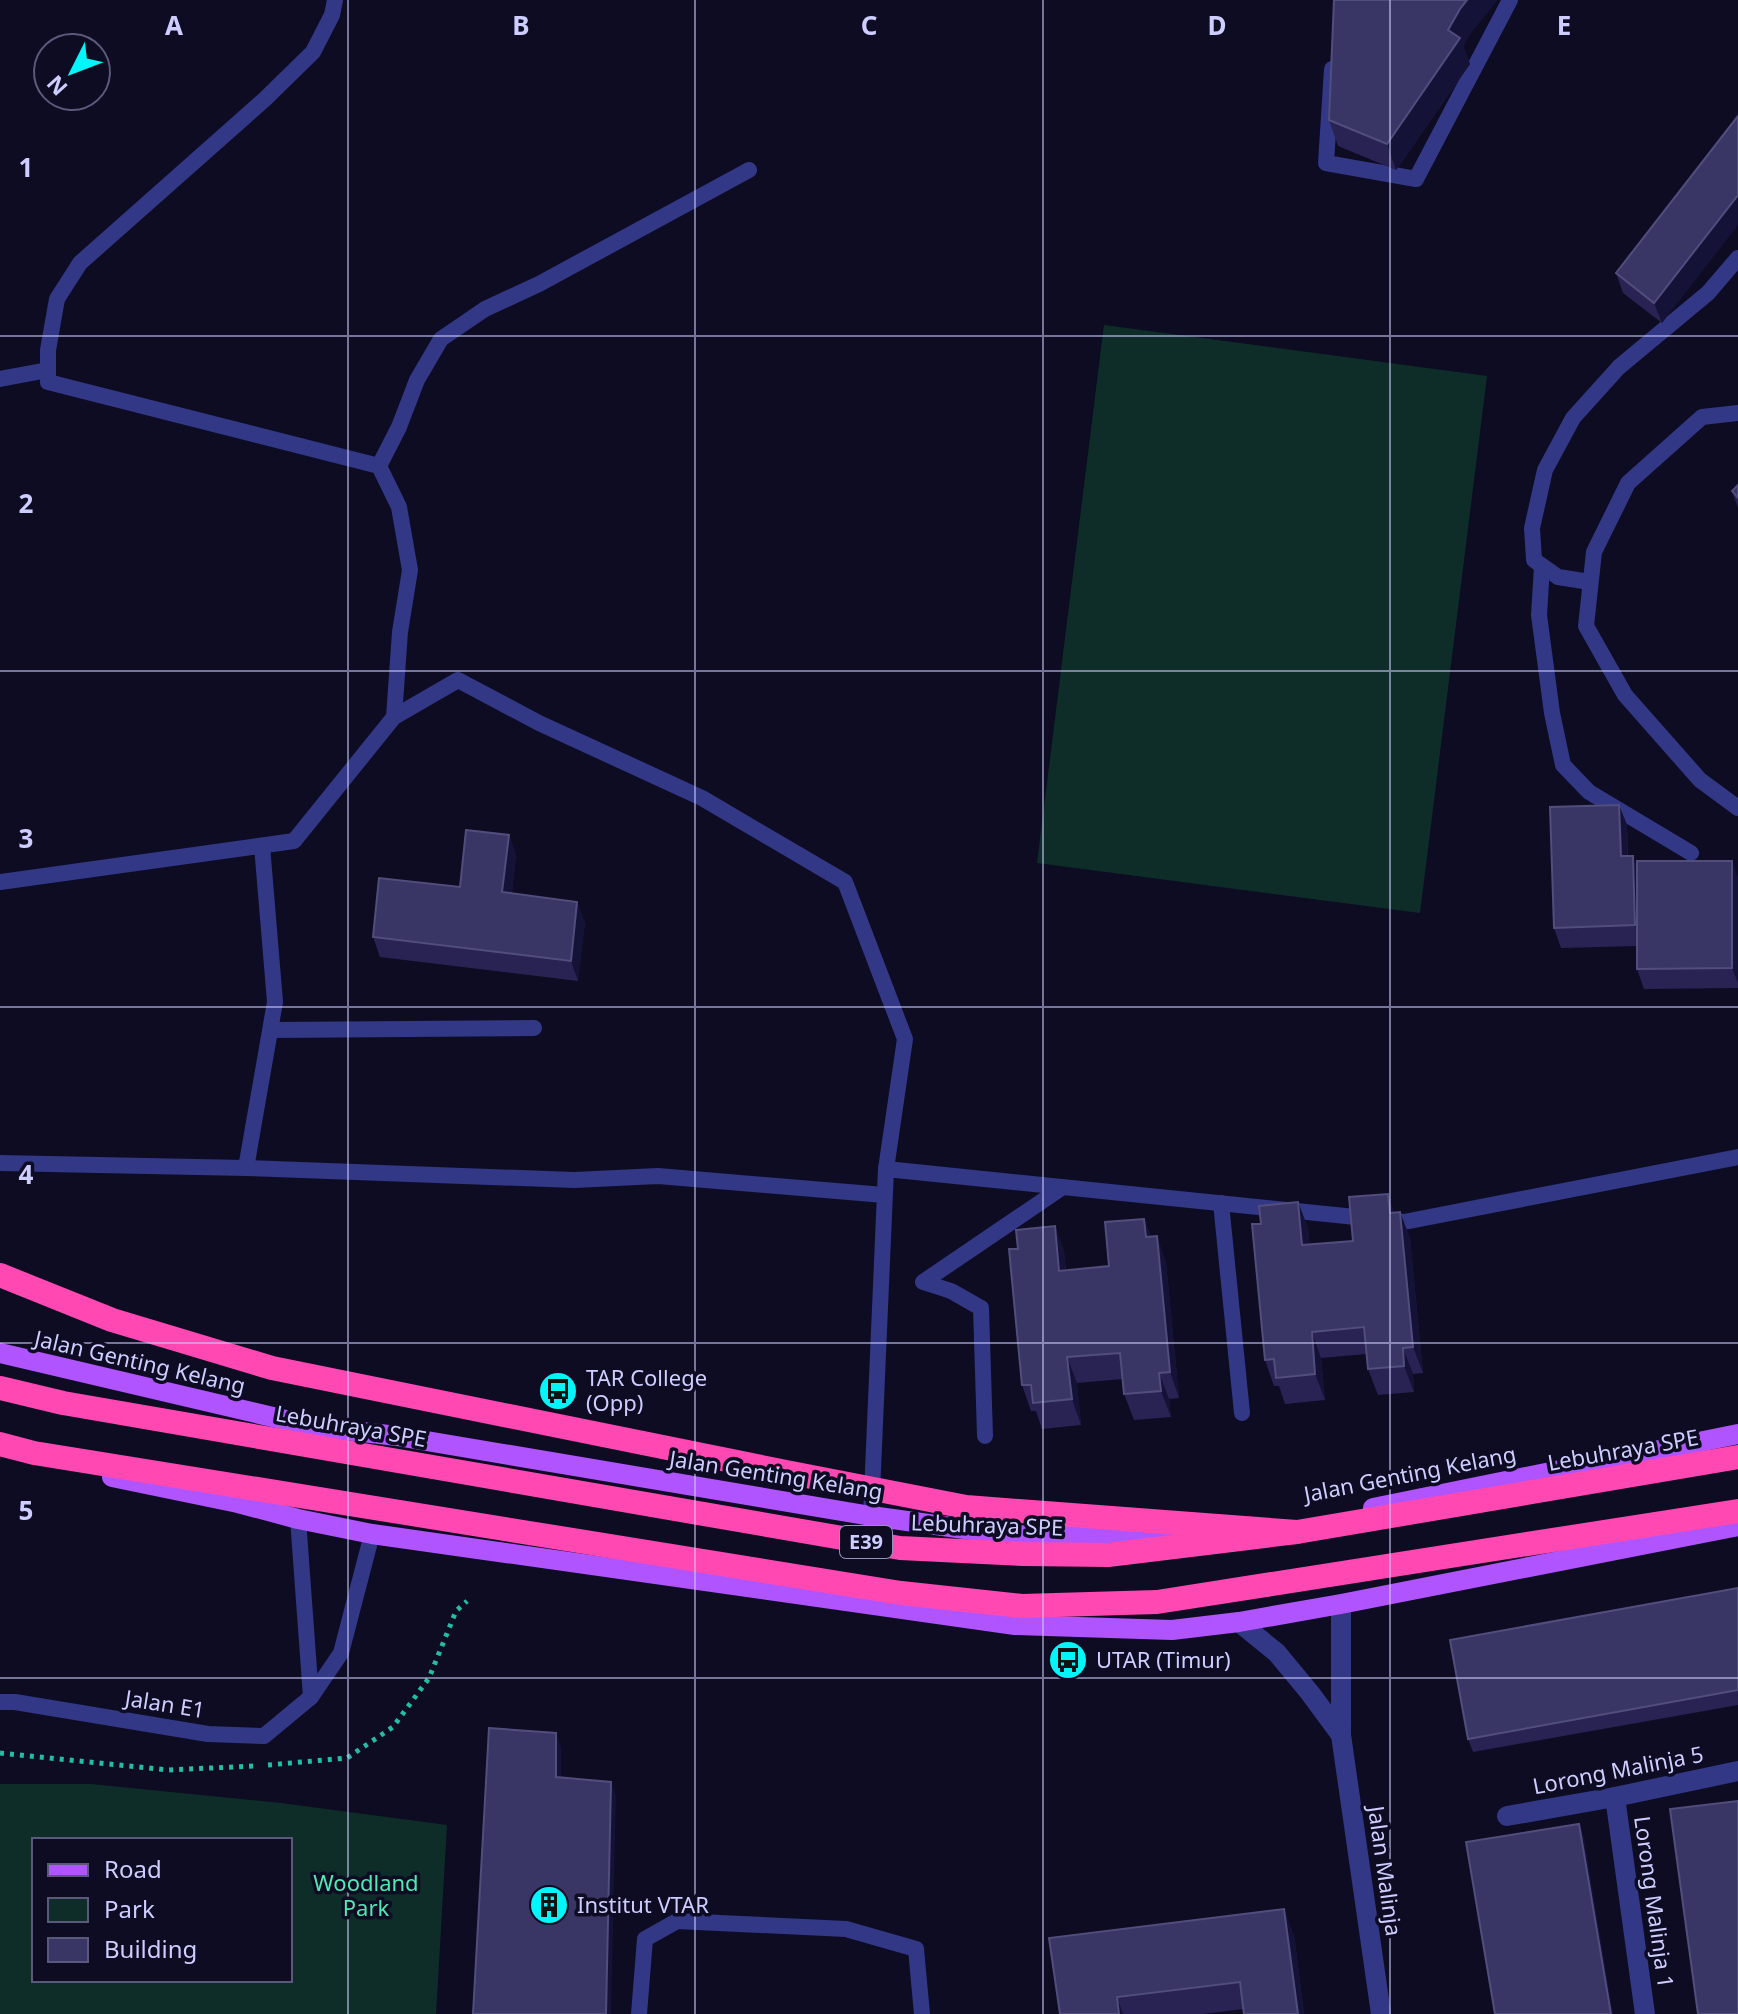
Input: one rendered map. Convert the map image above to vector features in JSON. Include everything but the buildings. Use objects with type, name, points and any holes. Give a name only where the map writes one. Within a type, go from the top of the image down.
[{"type":"highway","points":[[0,1275],[112,1320],[272,1368],[801,1475],[966,1507],[1297,1532]]},
{"type":"highway","name":"Lebuhraya SPE","points":[[0,1388],[79,1406],[900,1548],[1024,1554],[1108,1555],[1297,1532],[1738,1457]]},
{"type":"highway","name":"E39","points":[[0,1444],[34,1453],[869,1588],[1022,1606],[1157,1602],[1738,1511]]},
{"type":"main road","name":"Jalan Genting Kelang","points":[[0,1353],[311,1426],[397,1436],[871,1516],[1008,1535],[1133,1537],[1332,1516],[1738,1434]]},
{"type":"main road","points":[[0,1453],[372,1534],[1015,1625],[1172,1630],[1239,1622],[1738,1526]]},
{"type":"street","name":"Jalan Malinja","points":[[1341,1604],[1341,1735],[1381,2014]]},
{"type":"street","name":"Jalan Malinja","points":[[1239,1622],[1277,1653],[1341,1735]]},
{"type":"street","name":"Lorong Malinja 5","points":[[1507,1816],[1738,1771]]},
{"type":"street","name":"Lorong Malinja 1","points":[[1615,1797],[1645,2014]]},
{"type":"lane","points":[[335,0],[332,15],[313,52],[265,99],[80,263],[57,299],[48,350],[48,382],[379,466],[399,507],[410,570],[400,632],[394,717]]},
{"type":"lane","points":[[1332,59],[1326,163],[1416,179],[1510,0]]},
{"type":"lane","points":[[379,466],[399,427],[417,380],[441,339],[485,309],[539,284],[749,170]]},
{"type":"lane","points":[[1590,582],[1558,577],[1534,560],[1532,528],[1545,470],[1573,418],[1619,367],[1708,293],[1738,258]]},
{"type":"lane","points":[[0,379],[48,370]]},
{"type":"lane","points":[[1738,413],[1702,417],[1628,483],[1594,552],[1586,626],[1625,695],[1700,780],[1738,808]]},
{"type":"lane","points":[[1542,566],[1539,615],[1552,713],[1563,765],[1589,792],[1691,853]]},
{"type":"lane","points":[[0,882],[294,841],[394,717],[458,680],[539,723],[702,798],[845,882],[905,1039],[884,1195],[871,1516]]},
{"type":"lane","points":[[246,1168],[275,1002],[262,846]]},
{"type":"lane","points":[[271,1030],[534,1028]]},
{"type":"lane","points":[[886,1169],[1404,1222],[1738,1157]]},
{"type":"lane","points":[[0,1163],[574,1180],[658,1176],[884,1195]]},
{"type":"lane","points":[[985,1436],[981,1308],[951,1291],[923,1282],[1063,1187]]},
{"type":"lane","points":[[1221,1203],[1242,1413]]},
{"type":"lane","points":[[298,1519],[311,1697]]},
{"type":"lane","name":"Jalan E1","points":[[0,1702],[208,1734],[264,1736],[311,1697],[341,1653],[372,1534]]},
{"type":"lane","points":[[639,2014],[645,1939],[677,1921],[846,1929],[916,1949],[922,2014]]},
{"type":"green space","points":[[1104,325],[1487,376],[1420,913],[1037,863]]},
{"type":"green space","name":"Woodland Park","points":[[0,1784],[91,1784],[281,1803],[447,1825],[436,2014],[0,2014]]},
{"type":"place","name":"TAR College (Opp)","points":[[558,1391]]},
{"type":"place","name":"UTAR (Timur)","points":[[1068,1660]]},
{"type":"place","name":"Institut VTAR","points":[[549,1905]]}]
